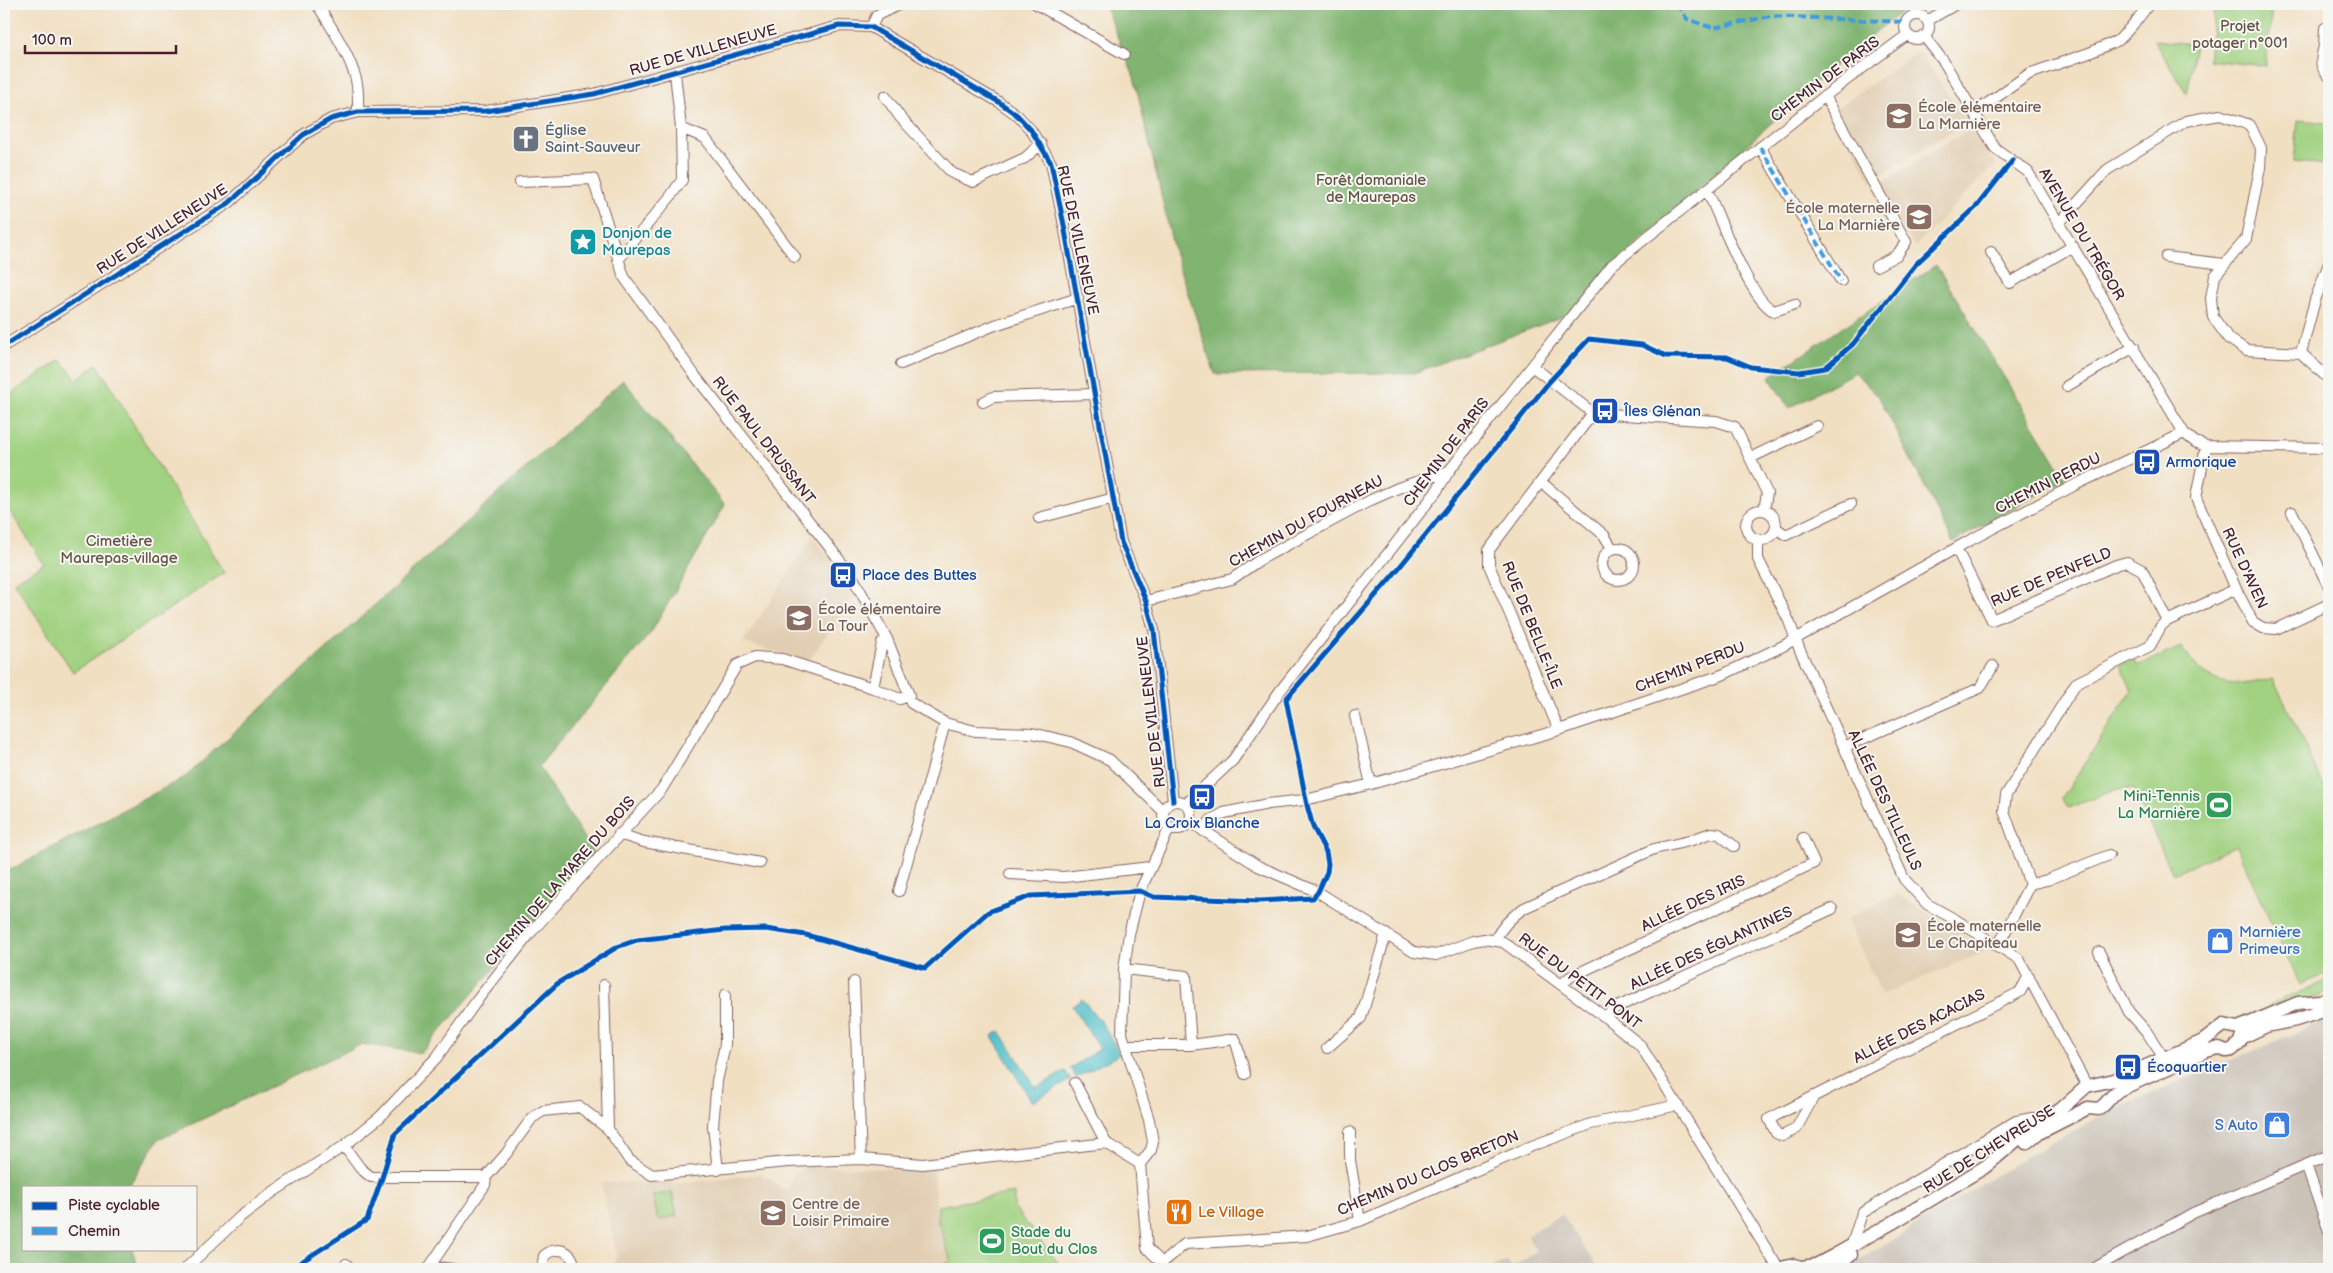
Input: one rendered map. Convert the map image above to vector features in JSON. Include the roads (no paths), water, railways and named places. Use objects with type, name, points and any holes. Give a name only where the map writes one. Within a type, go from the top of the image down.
[{"type":"street","points":[[317,4],[334,32],[354,73],[358,112]]},
{"type":"street","points":[[871,27],[877,14],[901,4]]},
{"type":"street","points":[[1036,4],[1124,54]]},
{"type":"street","points":[[1927,21],[1956,4]]},
{"type":"street","points":[[1974,113],[2029,74],[2089,53],[2119,40],[2149,4]]},
{"type":"street","points":[[1922,16],[1927,21],[1928,28],[1924,36],[1913,39],[1907,35],[1905,25],[1911,17],[1922,16]]},
{"type":"street","name":"RUE DE VILLENEUVE","points":[[4,346],[229,203],[303,135],[331,119],[358,112],[496,111],[594,94],[675,73],[808,32],[839,26],[871,27],[999,102],[1017,115],[1041,144],[1051,163],[1096,394],[1121,542],[1146,601],[1154,630],[1173,801]]},
{"type":"street","points":[[2326,28],[2327,48],[2320,61],[2322,69],[2329,76]]},
{"type":"street","name":"CHEMIN DE PARIS","points":[[1186,804],[1234,760],[1280,691],[1436,492],[1449,471],[1612,265],[1825,96],[1907,35]]},
{"type":"street","name":"AVENUE DU TRÉGOR","points":[[1924,36],[1944,62],[1995,148],[2028,172],[2134,347],[2184,434]]},
{"type":"street","points":[[618,260],[682,180],[681,128],[675,73]]},
{"type":"street","points":[[885,96],[900,117],[952,173],[973,182],[1025,158],[1041,144]]},
{"type":"street","points":[[1825,96],[1906,242],[1897,255],[1876,266]]},
{"type":"street","points":[[2059,223],[2107,170],[2186,122],[2220,115],[2250,126],[2261,148],[2260,168],[2246,239],[2215,276],[2211,298],[2213,317],[2220,328],[2246,350],[2300,353],[2329,379]]},
{"type":"street","points":[[681,128],[705,138],[795,257]]},
{"type":"street","points":[[1760,147],[1841,281]]},
{"type":"street","name":"RUE PAUL DRUSSANT","points":[[520,182],[593,179],[624,277],[696,376],[852,576],[887,639]]},
{"type":"street","points":[[1707,190],[1727,240],[1763,303],[1774,311],[1795,304]]},
{"type":"street","points":[[1991,252],[2010,283],[2073,246]]},
{"type":"street","points":[[2166,257],[2224,264]]},
{"type":"street","points":[[2300,353],[2315,300],[2329,263]]},
{"type":"street","points":[[901,364],[995,325],[1078,298]]},
{"type":"street","points":[[2067,386],[2134,347]]},
{"type":"street","points":[[1532,366],[1593,413],[1726,423],[1735,427],[1767,493],[1764,510]]},
{"type":"street","points":[[983,402],[993,397],[1096,394]]},
{"type":"street","name":"RUE DE BELLE-ÎLE","points":[[1560,730],[1489,565],[1489,550],[1593,413]]},
{"type":"street","points":[[1750,458],[1817,426]]},
{"type":"street","points":[[2184,434],[2195,442],[2206,446],[2329,448]]},
{"type":"street","name":"CHEMIN PERDU","points":[[1203,831],[1211,820],[1224,813],[1268,804],[1305,800],[1371,784],[1560,730],[1722,675],[1796,638],[1956,548],[2075,485],[2184,434]]},
{"type":"street","name":"RUE D'AVEN","points":[[2206,446],[2196,498],[2236,589],[2253,622],[2263,628],[2276,629],[2329,604]]},
{"type":"street","name":"CHEMIN DU FOURNEAU","points":[[1146,601],[1232,579],[1261,559],[1371,500],[1398,488],[1449,471]]},
{"type":"street","points":[[1541,482],[1604,535],[1612,548]]},
{"type":"street","points":[[1039,518],[1114,498]]},
{"type":"street","points":[[1776,528],[1786,535],[1851,504]]},
{"type":"street","points":[[1764,510],[1775,518],[1776,528],[1772,536],[1758,540],[1747,531],[1746,522],[1751,514],[1764,510]]},
{"type":"street","points":[[2292,512],[2329,587]]},
{"type":"street","name":"ALLÉE DES TILLEULS","points":[[1758,540],[1758,559],[1796,638],[1904,879],[1927,904],[2019,959],[2090,1087]]},
{"type":"street","name":"RUE DE PENFELD","points":[[1956,548],[1992,620],[2116,565],[2127,562],[2142,570],[2167,621]]},
{"type":"street","points":[[1998,946],[2030,884],[2004,811],[2006,794],[2076,683],[2150,646],[2161,626],[2167,621],[2236,589]]},
{"type":"street","points":[[908,699],[887,639],[882,643],[873,688],[900,699],[908,699],[944,722],[975,731],[1032,733],[1071,742],[1110,760],[1163,811],[1164,820],[1170,826],[1179,828],[1190,821],[1191,814],[1186,804],[1180,801],[1173,801],[1163,811]]},
{"type":"street","name":"CHEMIN DE LA MARE DU BOIS","points":[[185,1269],[240,1217],[273,1192],[344,1146],[380,1117],[437,1057],[478,999],[532,931],[662,789],[737,665],[755,657],[782,659],[873,688]]},
{"type":"street","points":[[1844,747],[1980,688],[1994,666]]},
{"type":"street","points":[[1356,716],[1371,784]]},
{"type":"street","points":[[899,891],[944,722]]},
{"type":"street","name":"RUE DU PETIT PONT","points":[[1190,821],[1258,866],[1318,892],[1414,952],[1436,955],[1473,941],[1495,940],[1503,942],[1562,984],[1640,1045],[1778,1269]]},
{"type":"street","points":[[1163,1266],[1147,1248],[1140,1164],[1152,1150],[1153,1142],[1149,1120],[1122,1034],[1124,970],[1129,934],[1140,891],[1170,826]]},
{"type":"street","points":[[1495,940],[1500,929],[1512,916],[1524,908],[1654,850],[1711,833],[1719,834],[1734,846]]},
{"type":"street","points":[[619,834],[644,842],[760,863]]},
{"type":"street","name":"ALLÉE DES IRIS","points":[[1562,984],[1570,977],[1814,863],[1803,838]]},
{"type":"street","points":[[2030,884],[2047,880],[2109,855]]},
{"type":"street","points":[[1010,874],[1064,877],[1150,866]]},
{"type":"street","name":"ALLÉE DES ÉGLANTINES","points":[[1605,1017],[1615,1008],[1832,909]]},
{"type":"street","points":[[1327,1048],[1361,1018],[1386,934]]},
{"type":"street","points":[[2100,952],[2129,1012],[2146,1031],[2164,1058]]},
{"type":"street","points":[[1124,970],[1186,976],[1191,1046]]},
{"type":"street","name":"ALLÉE DES ACACIAS","points":[[1814,1096],[1796,1129],[1782,1136],[1776,1133],[1769,1119],[1814,1096],[2020,992],[2029,976]]},
{"type":"street","points":[[854,982],[861,1159]]},
{"type":"street","points":[[604,984],[608,1129]]},
{"type":"street","points":[[718,1170],[713,1126],[717,1081],[725,1045],[725,995]]},
{"type":"street","name":"RUE DE CHEVREUSE","points":[[2239,1033],[2298,1003],[2328,1000]]},
{"type":"street","name":"RUE DE CHEVREUSE","points":[[1778,1269],[1794,1265],[1804,1268],[1816,1265],[1892,1224],[1985,1167],[2045,1119],[2090,1087],[2203,1041],[2224,1025],[2231,1025],[2239,1033],[2240,1042],[2232,1050],[2219,1048],[2119,1090],[2098,1109],[2088,1108],[2037,1134],[2003,1162],[1847,1257],[1833,1269]]},
{"type":"street","points":[[2214,1034],[2219,1048]]},
{"type":"street","points":[[1126,1047],[1132,1045],[1191,1046],[1235,1039],[1245,1074]]},
{"type":"street","points":[[1076,1083],[1106,1143],[1140,1164]]},
{"type":"street","points":[[2088,1108],[2081,1101],[2090,1087],[2105,1089],[2108,1098]]},
{"type":"street","name":"CHEMIN DU CLOS BRETON","points":[[1163,1266],[1185,1244],[1307,1236],[1360,1221],[1532,1146],[1591,1124],[1678,1105]]},
{"type":"street","points":[[429,1268],[485,1185],[486,1177],[506,1154],[532,1118],[543,1111],[580,1106],[608,1129],[629,1160],[652,1175],[788,1162],[861,1159],[923,1164],[1106,1143]]},
{"type":"street","name":"RUE DE CHEVREUSE","points":[[1852,1244],[1862,1213],[2016,1121],[2032,1118],[2045,1119]]},
{"type":"street","points":[[1350,1132],[1350,1160],[1360,1221]]},
{"type":"street","points":[[344,1146],[360,1168],[371,1177],[486,1177]]},
{"type":"street","points":[[2093,1269],[2193,1213],[2329,1156]]},
{"type":"street","points":[[2306,1165],[2329,1231]]},
{"type":"street","points":[[542,1269],[544,1256],[548,1252],[559,1249],[570,1254],[573,1258],[574,1269]]},
{"type":"street","points":[[429,1268],[453,1269]]},
{"type":"water","points":[[1082,999],[1102,1023],[1120,1054],[1076,1078],[1070,1068],[1100,1049],[1072,1006]]},
{"type":"water","points":[[1000,1031],[1036,1088],[1065,1071],[1071,1080],[1032,1102],[992,1036]]},
{"type":"place","name":"École élémentaire La Marnière","points":[[1899,116]]},
{"type":"place","name":"Église Saint-Sauveur","points":[[526,139]]},
{"type":"place","name":"École maternelle La Marnière","points":[[1919,217]]},
{"type":"place","name":"Donjon de Maurepas","points":[[583,242]]},
{"type":"place","name":"Îles Glénan","points":[[1605,411]]},
{"type":"place","name":"Armorique","points":[[2147,462]]},
{"type":"place","name":"Place des Buttes","points":[[843,575]]},
{"type":"place","name":"École élémentaire La Tour","points":[[799,618]]},
{"type":"place","name":"La Croix Blanche","points":[[1202,797]]},
{"type":"place","name":"Mini-Tennis La Marnière","points":[[2219,805]]},
{"type":"place","name":"École maternelle Le Chapiteau","points":[[1908,935]]},
{"type":"place","name":"Marnière Primeurs","points":[[2220,941]]},
{"type":"place","name":"Écoquartier","points":[[2128,1067]]},
{"type":"place","name":"S Auto","points":[[2277,1125]]},
{"type":"place","name":"Le Village","points":[[1179,1212]]},
{"type":"place","name":"Centre de Loisir Primaire","points":[[773,1213]]},
{"type":"place","name":"Stade du Bout du Clos","points":[[992,1241]]},
{"type":"park label","name":"Projet potager n°001","points":[[2240,34]]},
{"type":"park label","name":"Forêt domaniale de Maurepas","points":[[1371,188]]},
{"type":"park label","name":"Cimetière Maurepas-village","points":[[119,550]]}]
